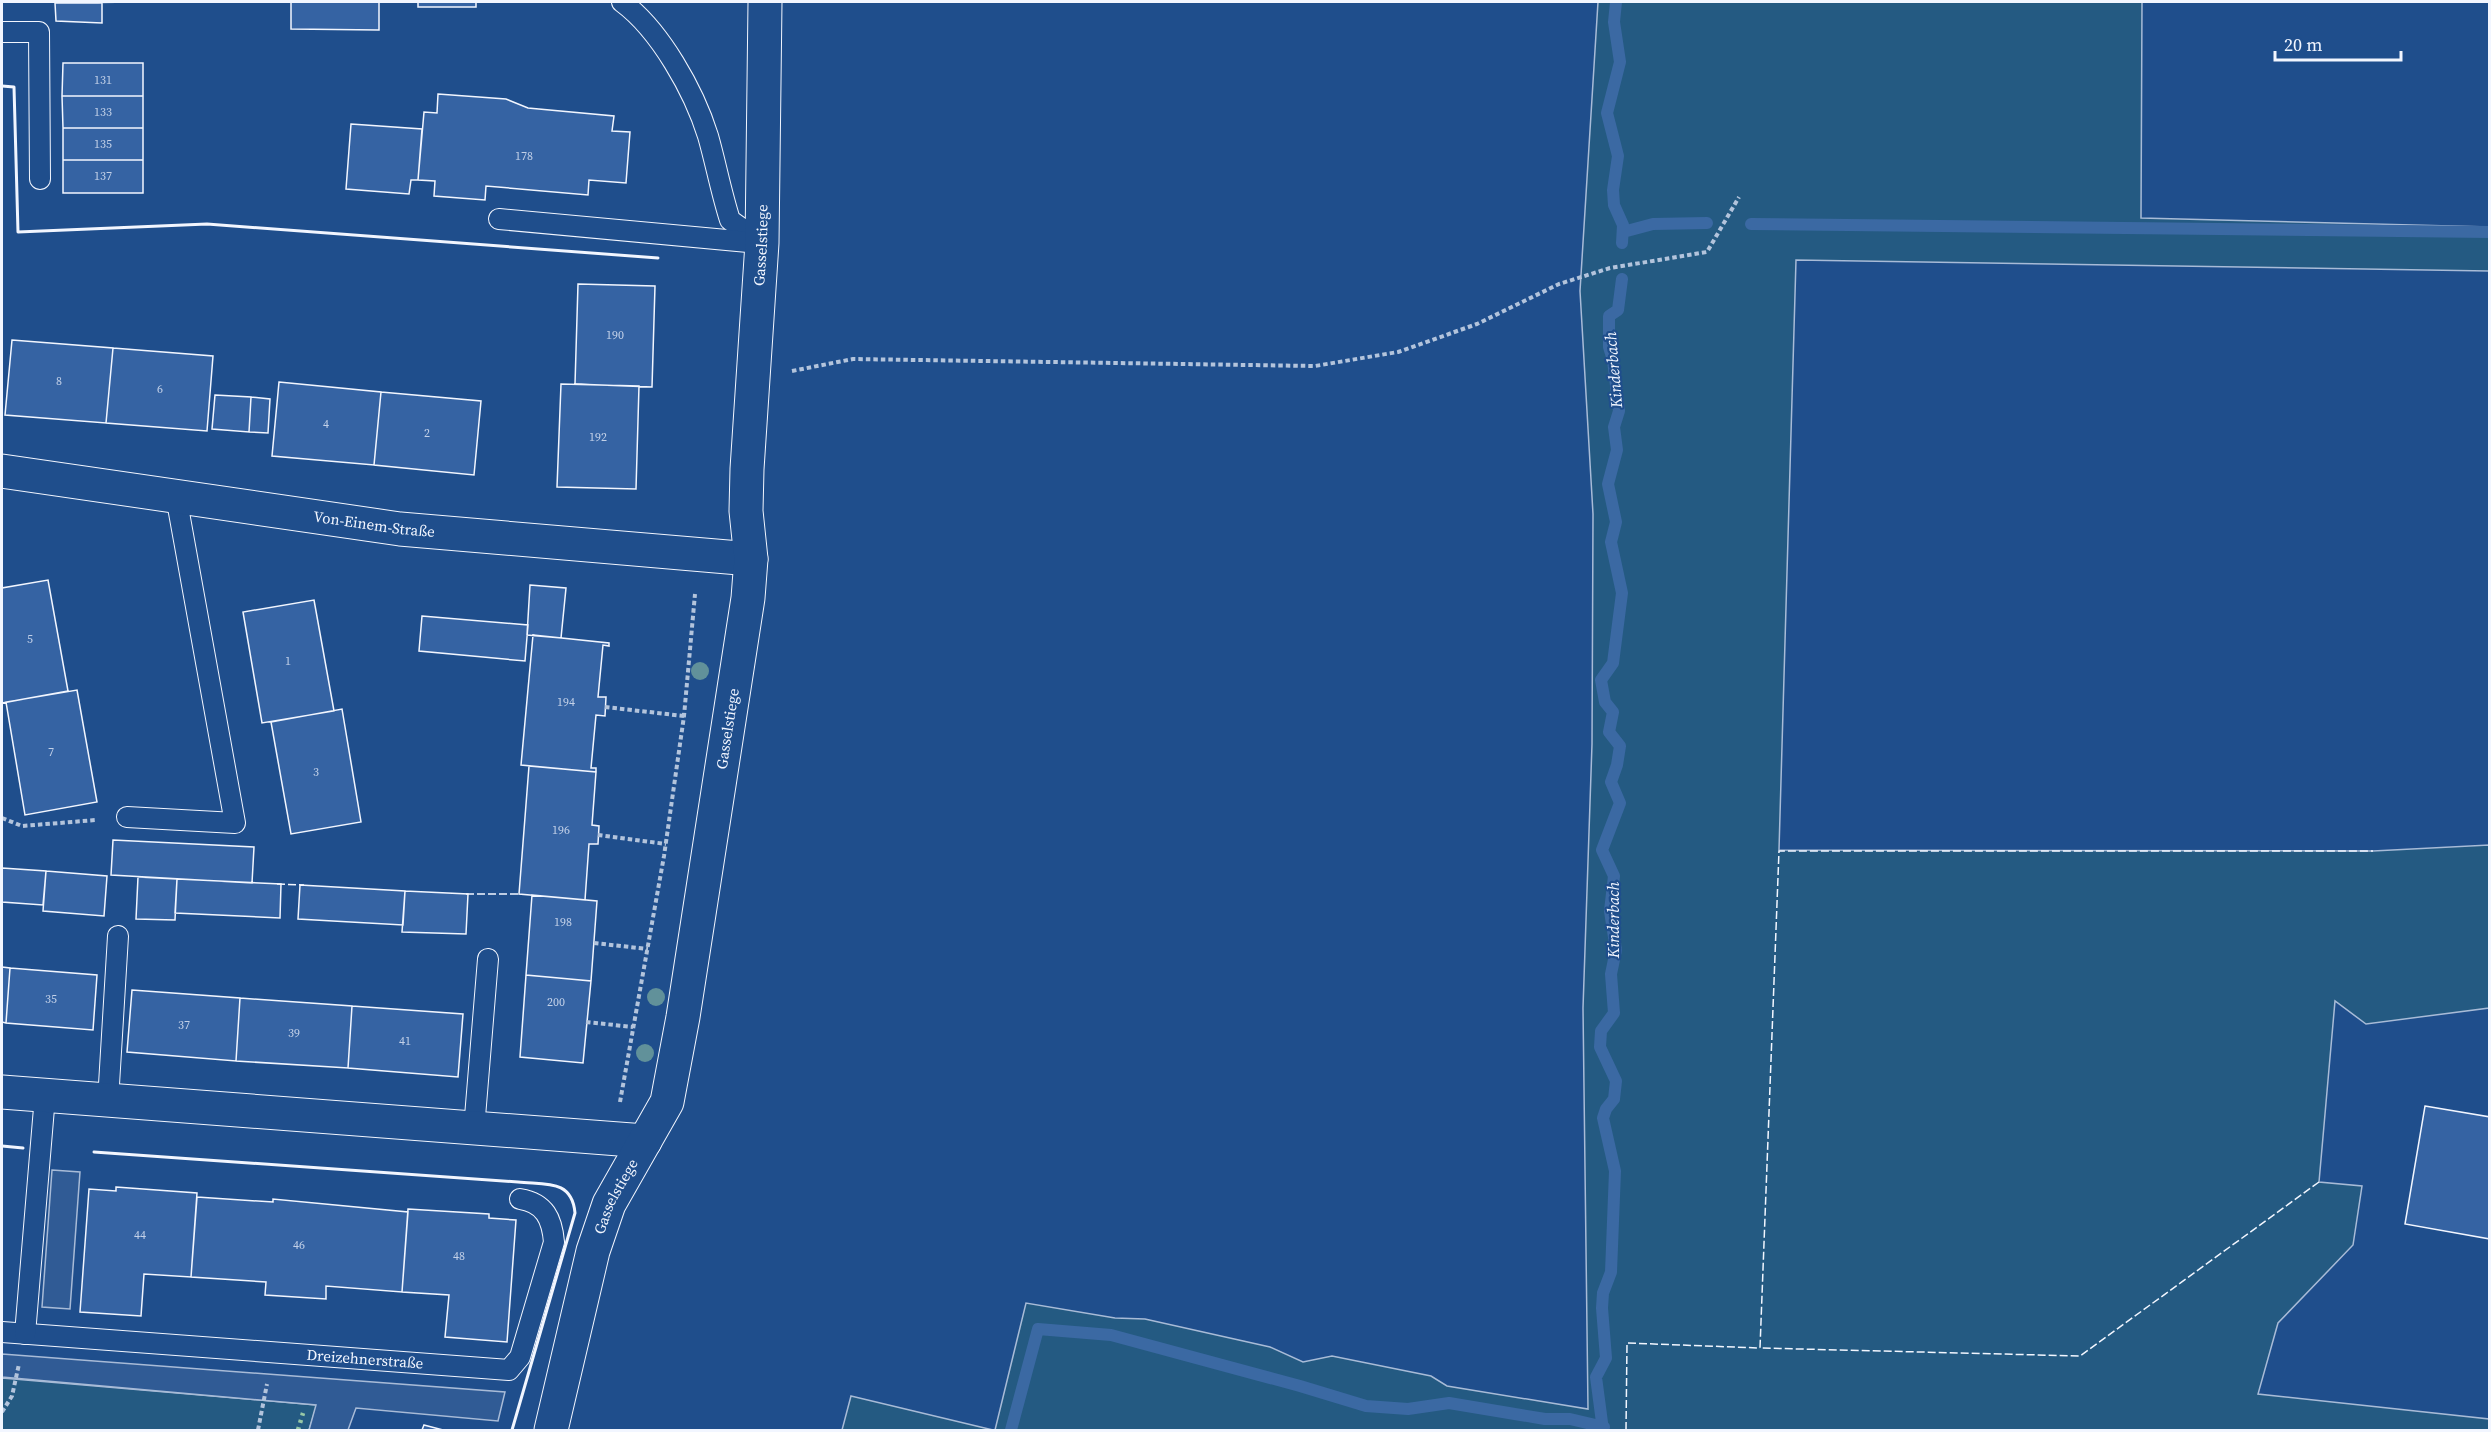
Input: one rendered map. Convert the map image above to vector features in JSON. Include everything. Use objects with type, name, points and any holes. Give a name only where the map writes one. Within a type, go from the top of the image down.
[{"type":"street","name":"Gasselstiege","points":[[551,1431],[593,1251],[629,1140],[667,1102],[683,1017],[748,598],[751,559],[746,511],[751,385],[762,243],[765,2]]},
{"type":"street","name":"Von-Einem-Straße","points":[[2,471],[400,529],[751,559]]},
{"type":"street","points":[[2,1092],[629,1140]]},
{"type":"lane","points":[[622,2],[633,10],[666,48],[691,97],[707,134],[730,220],[762,243]]},
{"type":"lane","points":[[2,32],[39,33],[40,179]]},
{"type":"lane","points":[[499,219],[762,243]]},
{"type":"lane","points":[[127,817],[235,823],[176,496]]},
{"type":"lane","points":[[108,1101],[118,936]]},
{"type":"lane","points":[[474,1129],[488,959]]},
{"type":"lane","points":[[25,1334],[45,1096]]},
{"type":"lane","name":"Dreizehnerstraße","points":[[2,1332],[510,1370],[520,1357],[554,1242],[552,1223],[543,1211],[530,1201],[520,1199]]},
{"type":"path","points":[[751,385],[801,368],[853,359],[1315,366],[1398,352],[1477,324],[1559,284],[1610,268],[1707,252],[1739,197]]},
{"type":"path","points":[[629,1140],[633,1027],[666,844],[684,716],[698,554]]},
{"type":"path","points":[[605,707],[684,716]]},
{"type":"path","points":[[2,818],[22,826],[127,817]]},
{"type":"path","points":[[598,835],[666,844]]},
{"type":"path","points":[[594,943],[648,950]]},
{"type":"path","points":[[586,1022],[633,1027]]},
{"type":"path","points":[[2,1412],[12,1396],[25,1334]]},
{"type":"path","points":[[258,1431],[272,1352]]},
{"type":"shaded area","points":[[1598,2],[2142,2],[2141,218],[2489,227],[2489,271],[1796,260],[1779,850],[2373,851],[2489,845],[2489,1008],[2366,1024],[2335,1001],[2319,1182],[2362,1186],[2353,1245],[2278,1323],[2258,1394],[2489,1419],[2489,1430],[995,1430],[1026,1303],[1115,1318],[1145,1319],[1270,1347],[1303,1362],[1332,1356],[1431,1376],[1447,1386],[1588,1409],[1583,1008],[1592,744],[1593,514],[1580,291]]},
{"type":"shaded area","points":[[52,1170],[80,1172],[70,1309],[42,1307]]},
{"type":"shaded area","points":[[2,1354],[505,1392],[498,1421],[356,1408],[348,1430],[309,1430],[316,1405],[2,1377]]},
{"type":"shaded area","points":[[2,1378],[317,1405],[309,1430],[2,1430]]},
{"type":"shaded area","points":[[851,1396],[993,1430],[842,1430]]},
{"type":"building","points":[[60,2],[135,2],[60,3]]},
{"type":"building","points":[[291,2],[379,2],[379,30],[291,29]]},
{"type":"building","points":[[418,2],[476,2],[476,7],[418,7]]},
{"type":"building","points":[[55,3],[102,3],[102,23],[56,21]]},
{"type":"building","points":[[63,63],[143,63],[143,96],[62,96]]},
{"type":"building","points":[[438,94],[506,99],[528,108],[614,116],[612,131],[630,132],[626,183],[589,180],[588,195],[486,186],[485,200],[434,196],[435,181],[418,180],[424,112],[437,113]]},
{"type":"building","points":[[62,96],[143,96],[143,128],[63,128]]},
{"type":"building","points":[[351,124],[422,129],[418,180],[411,180],[409,194],[346,189]]},
{"type":"building","points":[[63,128],[143,128],[143,160],[63,160]]},
{"type":"building","points":[[63,160],[143,160],[143,193],[63,193]]},
{"type":"building","points":[[578,284],[655,286],[652,387],[575,384]]},
{"type":"building","points":[[12,340],[113,348],[106,423],[5,415]]},
{"type":"building","points":[[113,348],[213,356],[207,431],[106,423]]},
{"type":"building","points":[[279,382],[381,392],[374,465],[272,456]]},
{"type":"building","points":[[561,384],[639,386],[636,489],[557,487]]},
{"type":"building","points":[[381,392],[481,401],[474,475],[374,465]]},
{"type":"building","points":[[215,395],[251,397],[249,432],[212,429]]},
{"type":"building","points":[[251,397],[270,399],[268,433],[249,432]]},
{"type":"building","points":[[48,580],[68,691],[2,703],[2,588]]},
{"type":"building","points":[[530,585],[566,588],[561,638],[527,635]]},
{"type":"building","points":[[314,600],[334,711],[262,723],[243,612]]},
{"type":"building","points":[[422,616],[528,625],[525,661],[419,651]]},
{"type":"building","points":[[533,635],[609,643],[609,646],[603,645],[598,697],[606,697],[605,716],[596,715],[591,768],[596,768],[596,772],[521,765]]},
{"type":"building","points":[[77,690],[97,802],[25,815],[6,702]]},
{"type":"building","points":[[342,709],[361,822],[291,834],[271,722]]},
{"type":"building","points":[[529,766],[596,772],[592,825],[599,826],[598,844],[589,844],[585,900],[519,894]]},
{"type":"building","points":[[113,840],[254,847],[252,883],[111,875]]},
{"type":"building","points":[[2,868],[46,871],[43,905],[2,902]]},
{"type":"building","points":[[46,871],[107,876],[104,916],[43,911]]},
{"type":"building","points":[[138,877],[177,879],[175,920],[136,919]]},
{"type":"building","points":[[177,879],[281,884],[280,918],[175,913]]},
{"type":"building","points":[[300,885],[405,891],[403,925],[298,919]]},
{"type":"building","points":[[405,891],[468,894],[466,934],[402,932]]},
{"type":"building","points":[[532,895],[597,901],[591,981],[526,975]]},
{"type":"building","points":[[2,967],[10,968],[6,1023],[2,1022]]},
{"type":"building","points":[[10,968],[97,975],[93,1030],[6,1023]]},
{"type":"building","points":[[526,975],[591,981],[583,1063],[520,1057]]},
{"type":"building","points":[[132,990],[240,998],[236,1061],[127,1052]]},
{"type":"building","points":[[240,998],[352,1006],[348,1068],[236,1061]]},
{"type":"building","points":[[352,1006],[463,1014],[458,1077],[348,1068]]},
{"type":"building","points":[[2425,1106],[2490,1117],[2490,1239],[2405,1224]]},
{"type":"building","points":[[116,1187],[197,1193],[191,1277],[144,1274],[141,1316],[80,1312],[89,1189],[116,1191]]},
{"type":"building","points":[[197,1197],[273,1202],[273,1199],[408,1212],[402,1292],[326,1286],[326,1299],[265,1295],[266,1282],[191,1277]]},
{"type":"building","points":[[408,1209],[489,1214],[489,1218],[516,1220],[507,1342],[445,1337],[449,1295],[402,1292]]},
{"type":"building","points":[[424,1425],[443,1430],[422,1430]]},
{"type":"waterway","name":"Kinderbach","points":[[1616,2],[1614,22],[1620,62],[1607,113],[1618,156],[1613,190],[1614,205],[1623,225],[1622,243]]},
{"type":"waterway","points":[[1623,232],[1653,224],[1707,223]]},
{"type":"waterway","points":[[1751,224],[2490,232]]},
{"type":"waterway","name":"Kinderbach","points":[[1603,1430],[1596,1377],[1606,1358],[1602,1308],[1603,1293],[1611,1272],[1615,1171],[1603,1118],[1606,1109],[1614,1099],[1616,1081],[1600,1047],[1601,1031],[1614,1013],[1611,974],[1616,950],[1610,911],[1614,876],[1602,850],[1620,803],[1611,782],[1620,746],[1609,732],[1613,712],[1605,702],[1601,680],[1613,663],[1622,593],[1611,542],[1616,522],[1608,484],[1617,450],[1614,427],[1619,411],[1613,360],[1609,347],[1609,316],[1618,310],[1622,279]]},
{"type":"waterway","points":[[1011,1430],[1038,1329],[1111,1335],[1366,1406],[1408,1409],[1449,1403],[1545,1419],[1570,1419],[1604,1427]]},
{"type":"hedge","points":[[298,1430],[303,1413]]},
{"type":"fence","points":[[2319,1182],[2080,1356],[1760,1348],[1779,851],[2373,851]]},
{"type":"fence","points":[[277,884],[304,885]]},
{"type":"fence","points":[[466,894],[519,894]]},
{"type":"fence","points":[[1626,1430],[1627,1343],[1760,1348]]},
{"type":"wall","points":[[2,86],[14,87],[18,232],[207,224],[658,258]]},
{"type":"wall","points":[[2,1146],[23,1148]]},
{"type":"wall","points":[[94,1152],[538,1183],[563,1189],[569,1194],[575,1213],[512,1430]]}]
